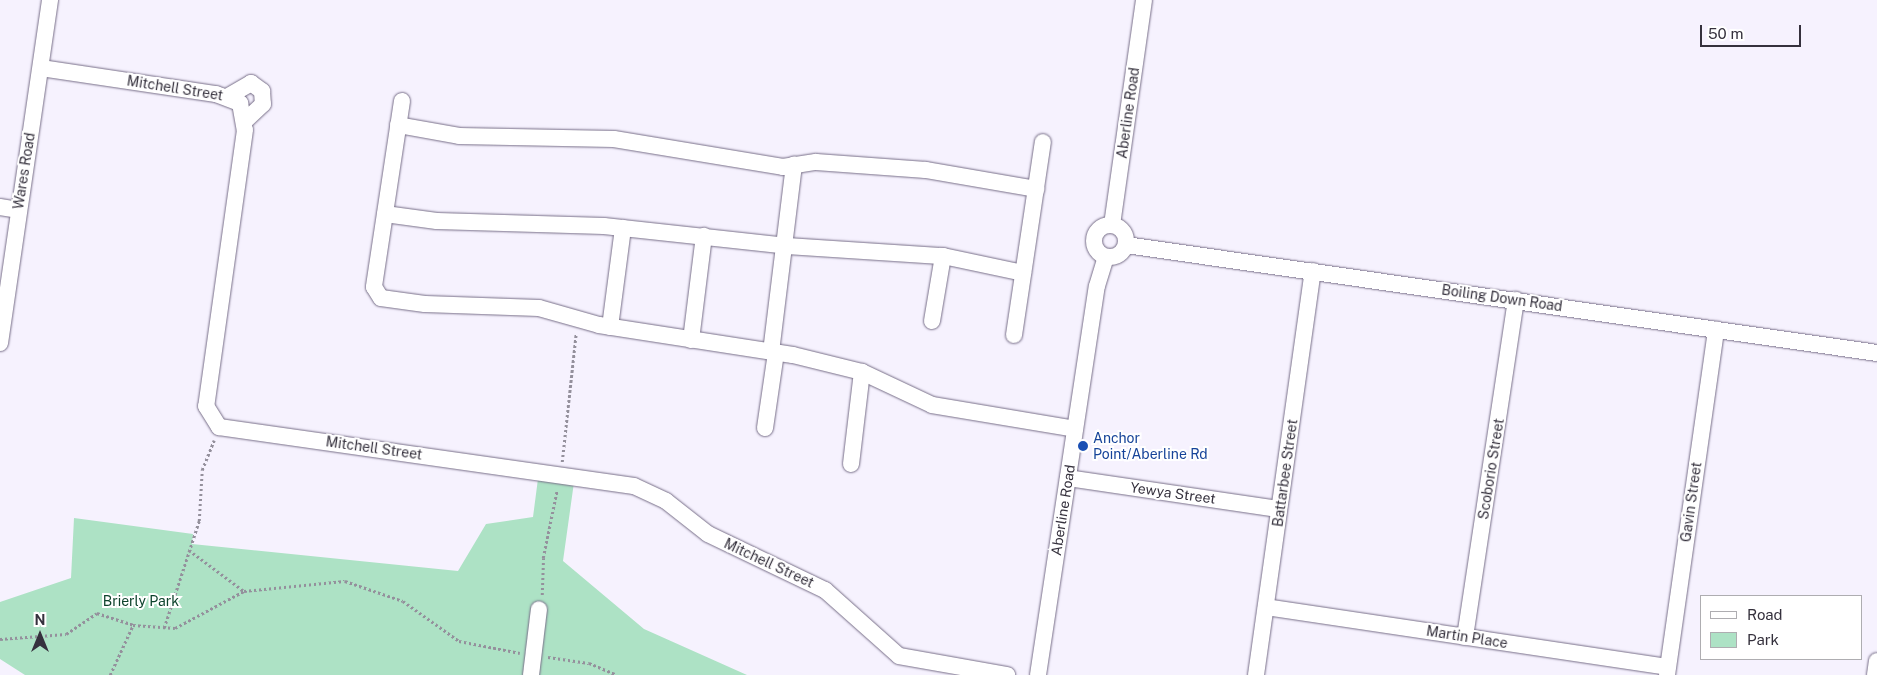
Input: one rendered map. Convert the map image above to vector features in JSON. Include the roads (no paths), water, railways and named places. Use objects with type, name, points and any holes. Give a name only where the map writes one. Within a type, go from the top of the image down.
[{"type":"street","name":"Wares Road","points":[[0,343],[50,0]]},
{"type":"street","name":"Aberline Road","points":[[1112,226],[1144,0]]},
{"type":"street","name":"Mitchell Street","points":[[41,68],[227,97],[240,104],[245,121],[206,406],[219,428],[634,486],[666,501],[708,534],[825,590],[899,656],[1007,675]]},
{"type":"street","points":[[227,97],[251,83],[262,91],[263,104],[245,121]]},
{"type":"street","points":[[402,101],[374,287],[381,298],[425,304],[539,308],[610,327],[774,352],[862,372],[932,405],[1075,429]]},
{"type":"street","points":[[398,125],[458,136],[614,139],[772,166],[794,164],[926,170],[1036,189]]},
{"type":"street","points":[[1014,335],[1043,142]]},
{"type":"street","points":[[765,428],[787,246],[794,164]]},
{"type":"street","points":[[0,207],[18,210]]},
{"type":"street","points":[[385,214],[437,221],[624,228],[787,246],[943,256],[1023,273]]},
{"type":"street","points":[[1112,226],[1125,234],[1126,245],[1121,254],[1106,257],[1097,251],[1094,241],[1098,231],[1112,226]]},
{"type":"street","points":[[610,327],[624,228]]},
{"type":"street","points":[[691,340],[704,236]]},
{"type":"street","name":"Boiling Down Road","points":[[1126,245],[1877,353]]},
{"type":"street","points":[[932,322],[943,256]]},
{"type":"street","name":"Aberline Road","points":[[1038,675],[1097,286],[1106,257]]},
{"type":"street","name":"Battarbee Street","points":[[1256,675],[1313,271]]},
{"type":"street","name":"Scoborio Street","points":[[1466,637],[1516,300]]},
{"type":"street","name":"Gavin Street","points":[[1667,671],[1716,329]]},
{"type":"street","points":[[851,464],[862,372]]},
{"type":"street","name":"Yewya Street","points":[[1068,478],[1279,509]]},
{"type":"street","name":"Martin Place","points":[[1266,607],[1466,637],[1667,671]]},
{"type":"street","points":[[531,675],[540,609]]},
{"type":"street","points":[[1875,675],[1877,661]]},
{"type":"place","name":"Anchor Point/Aberline Rd","points":[[1083,446]]},
{"type":"park label","name":"Brierly Park","points":[[141,601]]}]
